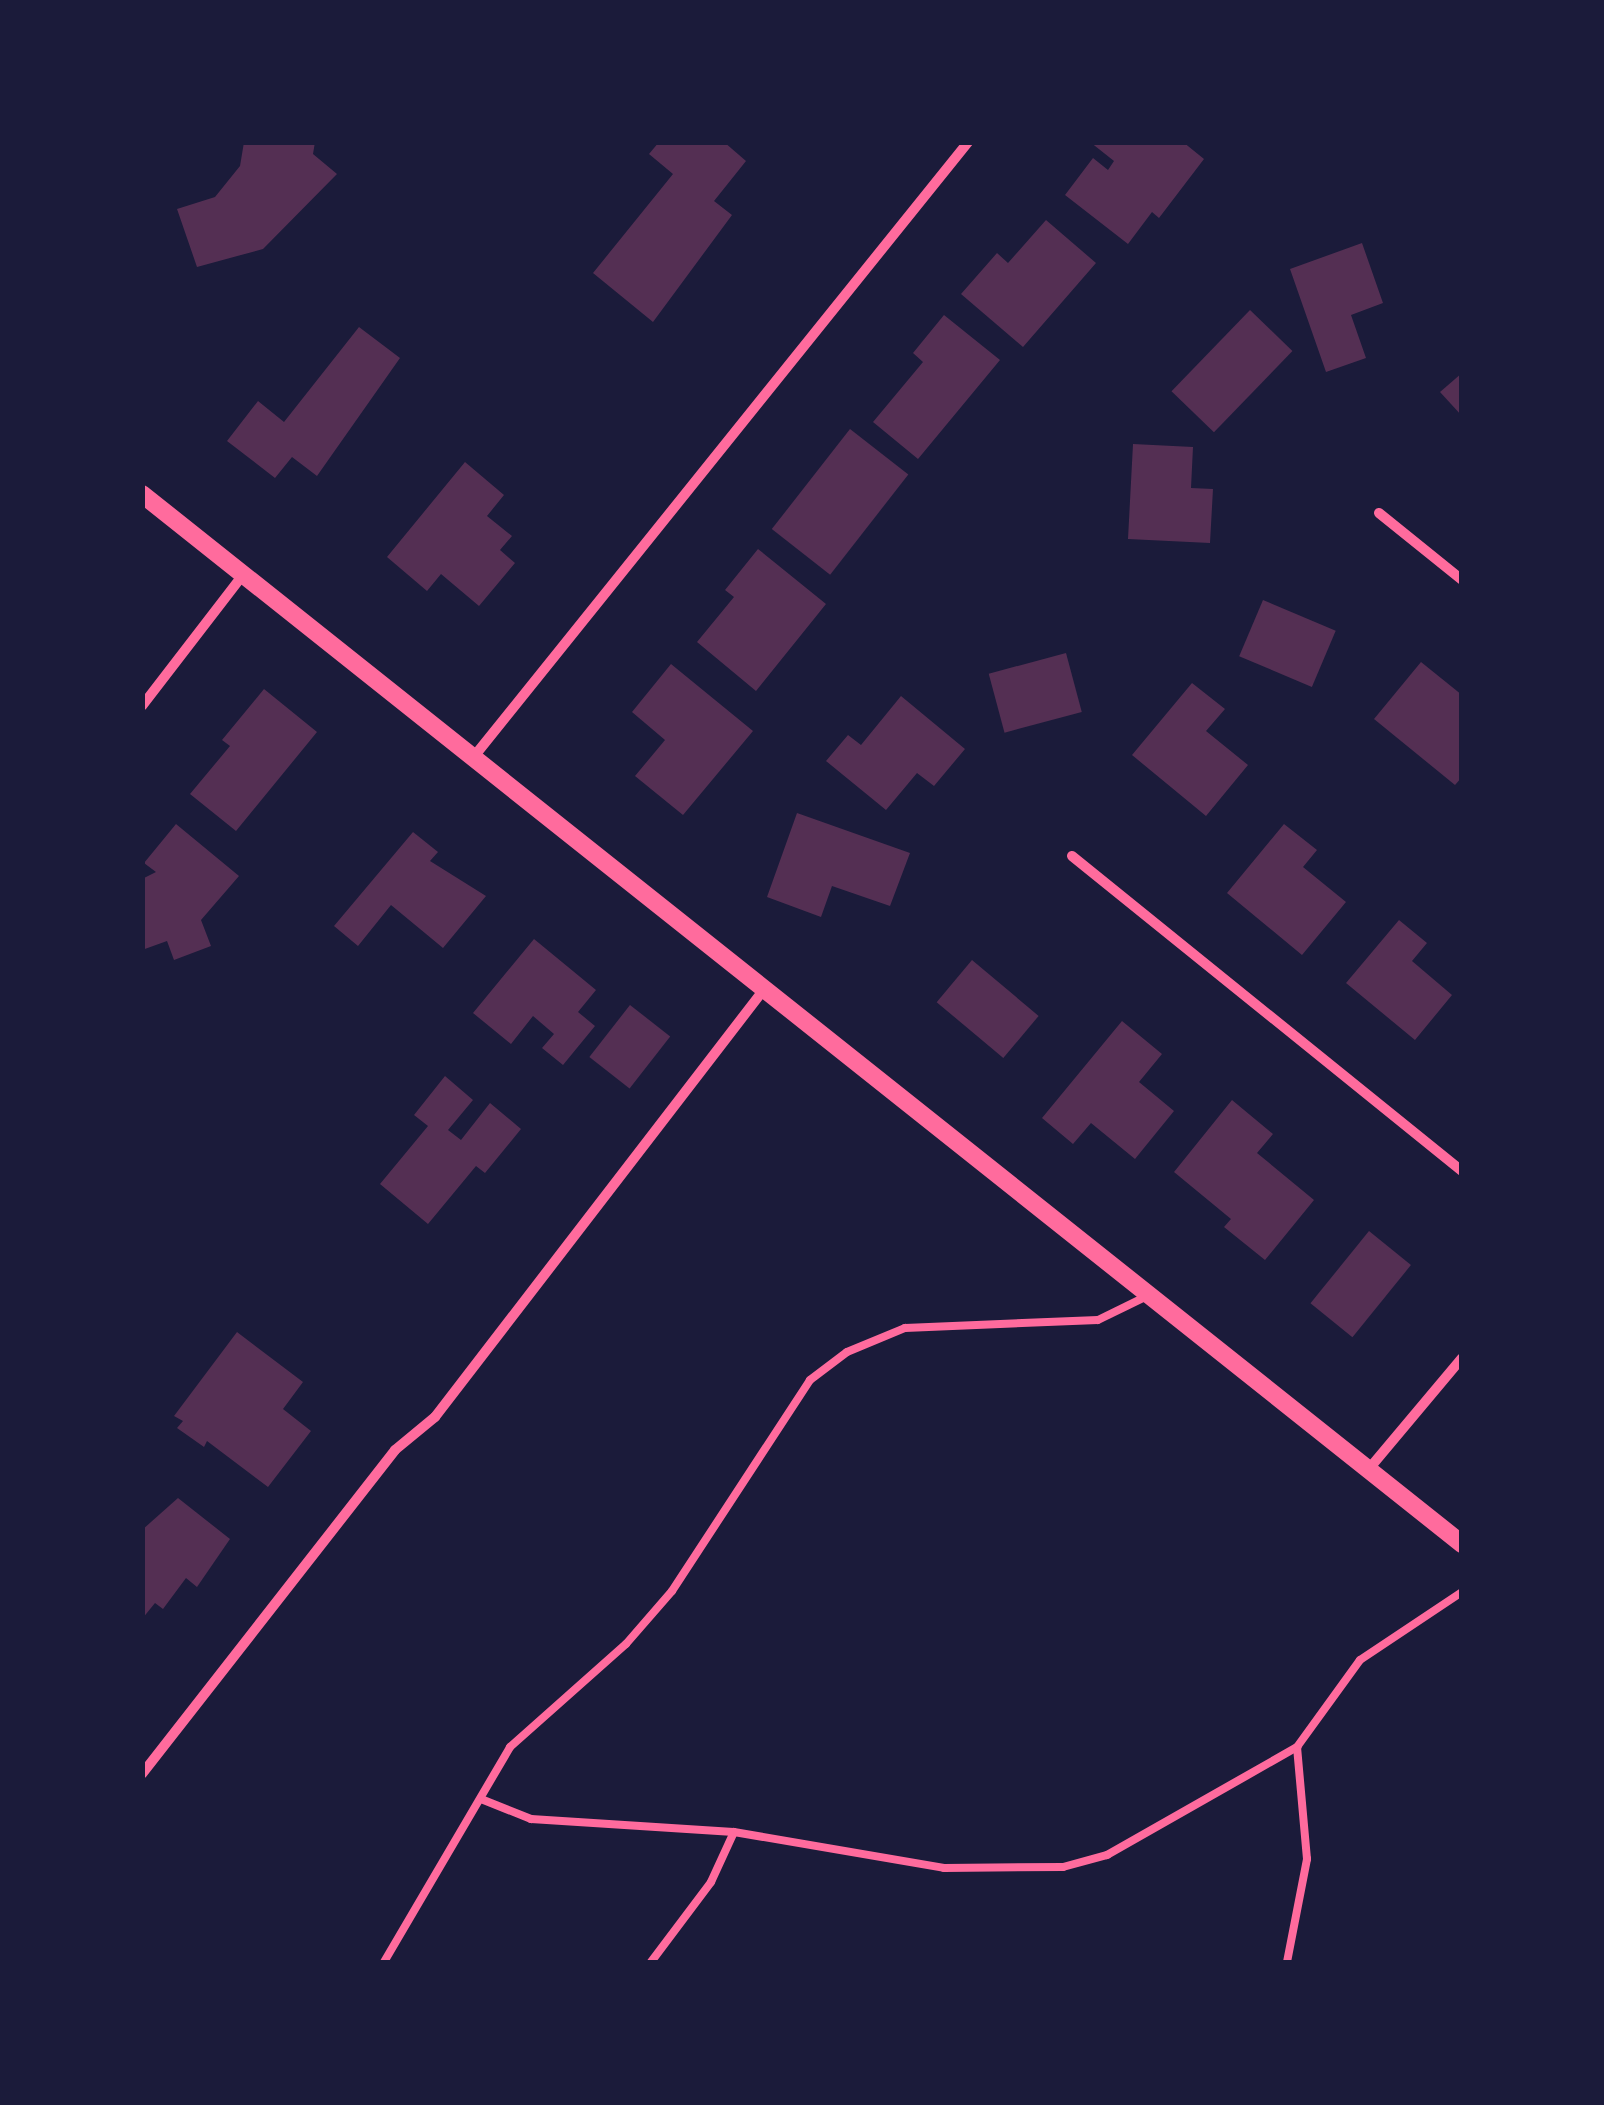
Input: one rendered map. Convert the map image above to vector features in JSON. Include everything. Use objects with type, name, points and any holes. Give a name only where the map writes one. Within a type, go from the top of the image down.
[{"type":"street","points":[[472,760],[968,142]]},
{"type":"street","points":[[142,494],[472,760],[767,985],[1462,1544]]},
{"type":"street","points":[[1379,513],[1462,580]]},
{"type":"street","points":[[142,706],[242,576]]},
{"type":"street","points":[[1072,856],[1462,1171]]},
{"type":"street","points":[[142,1774],[395,1450],[435,1417],[767,985]]},
{"type":"street","points":[[1368,1470],[1462,1358]]},
{"type":"lane","points":[[384,1962],[510,1747],[626,1644],[672,1592],[810,1380],[847,1352],[906,1328],[1098,1320],[1150,1294]]},
{"type":"lane","points":[[480,1799],[531,1819],[734,1832],[944,1868],[1063,1866],[1159,1830],[1234,1779],[1297,1747],[1360,1660],[1462,1592]]},
{"type":"lane","points":[[1288,1962],[1308,1859],[1297,1747]]},
{"type":"lane","points":[[651,1962],[711,1882],[734,1832]]},
{"type":"building","points":[[244,142],[315,142],[313,154],[337,174],[263,249],[197,267],[177,209],[215,197],[240,166]]},
{"type":"building","points":[[659,142],[724,142],[746,161],[714,201],[732,215],[653,322],[593,273],[673,174],[649,154]]},
{"type":"building","points":[[1090,142],[1183,142],[1204,159],[1159,218],[1152,212],[1128,244],[1065,195],[1093,158],[1108,170],[1114,161]]},
{"type":"building","points":[[1046,220],[1096,263],[1023,347],[961,294],[997,253],[1008,263]]},
{"type":"building","points":[[1362,243],[1383,303],[1351,315],[1366,358],[1326,372],[1290,269]]},
{"type":"building","points":[[1250,310],[1292,351],[1214,432],[1172,391]]},
{"type":"building","points":[[944,315],[1000,360],[918,459],[873,422],[923,362],[913,353]]},
{"type":"building","points":[[359,327],[400,358],[317,476],[292,457],[275,478],[227,441],[258,401],[284,422]]},
{"type":"building","points":[[1462,373],[1462,416],[1440,392]]},
{"type":"building","points":[[850,429],[908,475],[830,575],[772,529]]},
{"type":"building","points":[[1133,444],[1193,447],[1191,488],[1213,489],[1210,543],[1128,539]]},
{"type":"building","points":[[465,462],[504,495],[487,516],[512,536],[500,550],[515,563],[479,606],[441,574],[427,591],[387,557]]},
{"type":"building","points":[[758,549],[826,604],[756,691],[697,642],[734,597],[725,590]]},
{"type":"building","points":[[1263,600],[1336,631],[1312,687],[1239,656]]},
{"type":"building","points":[[1066,653],[1082,712],[1005,733],[989,674]]},
{"type":"building","points":[[1421,662],[1462,695],[1462,777],[1455,785],[1374,719]]},
{"type":"building","points":[[671,664],[753,731],[683,815],[635,776],[665,740],[632,712]]},
{"type":"building","points":[[1192,683],[1225,709],[1206,731],[1248,765],[1206,816],[1132,755]]},
{"type":"building","points":[[264,689],[317,732],[236,831],[190,794],[230,746],[222,740]]},
{"type":"building","points":[[901,696],[965,749],[934,786],[917,773],[886,810],[826,761],[848,735],[861,745]]},
{"type":"building","points":[[797,813],[910,853],[890,906],[832,886],[821,917],[767,897]]},
{"type":"building","points":[[176,824],[239,876],[201,920],[211,946],[174,960],[167,941],[142,950],[142,879],[156,872],[144,863]]},
{"type":"building","points":[[1284,824],[1317,850],[1303,867],[1346,902],[1302,955],[1227,893]]},
{"type":"building","points":[[413,832],[438,852],[430,861],[486,896],[443,948],[391,905],[358,946],[334,926]]},
{"type":"building","points":[[1399,920],[1427,943],[1412,961],[1452,995],[1415,1040],[1346,983]]},
{"type":"building","points":[[534,939],[596,990],[578,1012],[595,1026],[563,1065],[542,1048],[554,1034],[533,1016],[511,1044],[473,1013]]},
{"type":"building","points":[[972,960],[1039,1016],[1003,1058],[937,1002]]},
{"type":"building","points":[[630,1005],[670,1036],[630,1088],[589,1057]]},
{"type":"building","points":[[1122,1021],[1162,1054],[1139,1082],[1174,1111],[1135,1159],[1091,1123],[1073,1144],[1042,1118]]},
{"type":"building","points":[[445,1076],[473,1100],[448,1130],[461,1140],[490,1103],[521,1129],[485,1173],[476,1166],[428,1224],[380,1184],[428,1126],[414,1115]]},
{"type":"building","points":[[1232,1100],[1273,1134],[1257,1153],[1314,1200],[1265,1260],[1224,1227],[1231,1219],[1174,1172]]},
{"type":"building","points":[[1369,1231],[1411,1265],[1352,1337],[1310,1303]]},
{"type":"building","points":[[237,1332],[303,1382],[283,1409],[311,1431],[268,1487],[207,1441],[204,1447],[177,1428],[183,1421],[174,1416]]},
{"type":"building","points":[[178,1498],[230,1539],[197,1587],[186,1578],[163,1609],[155,1603],[142,1619],[142,1530]]}]
